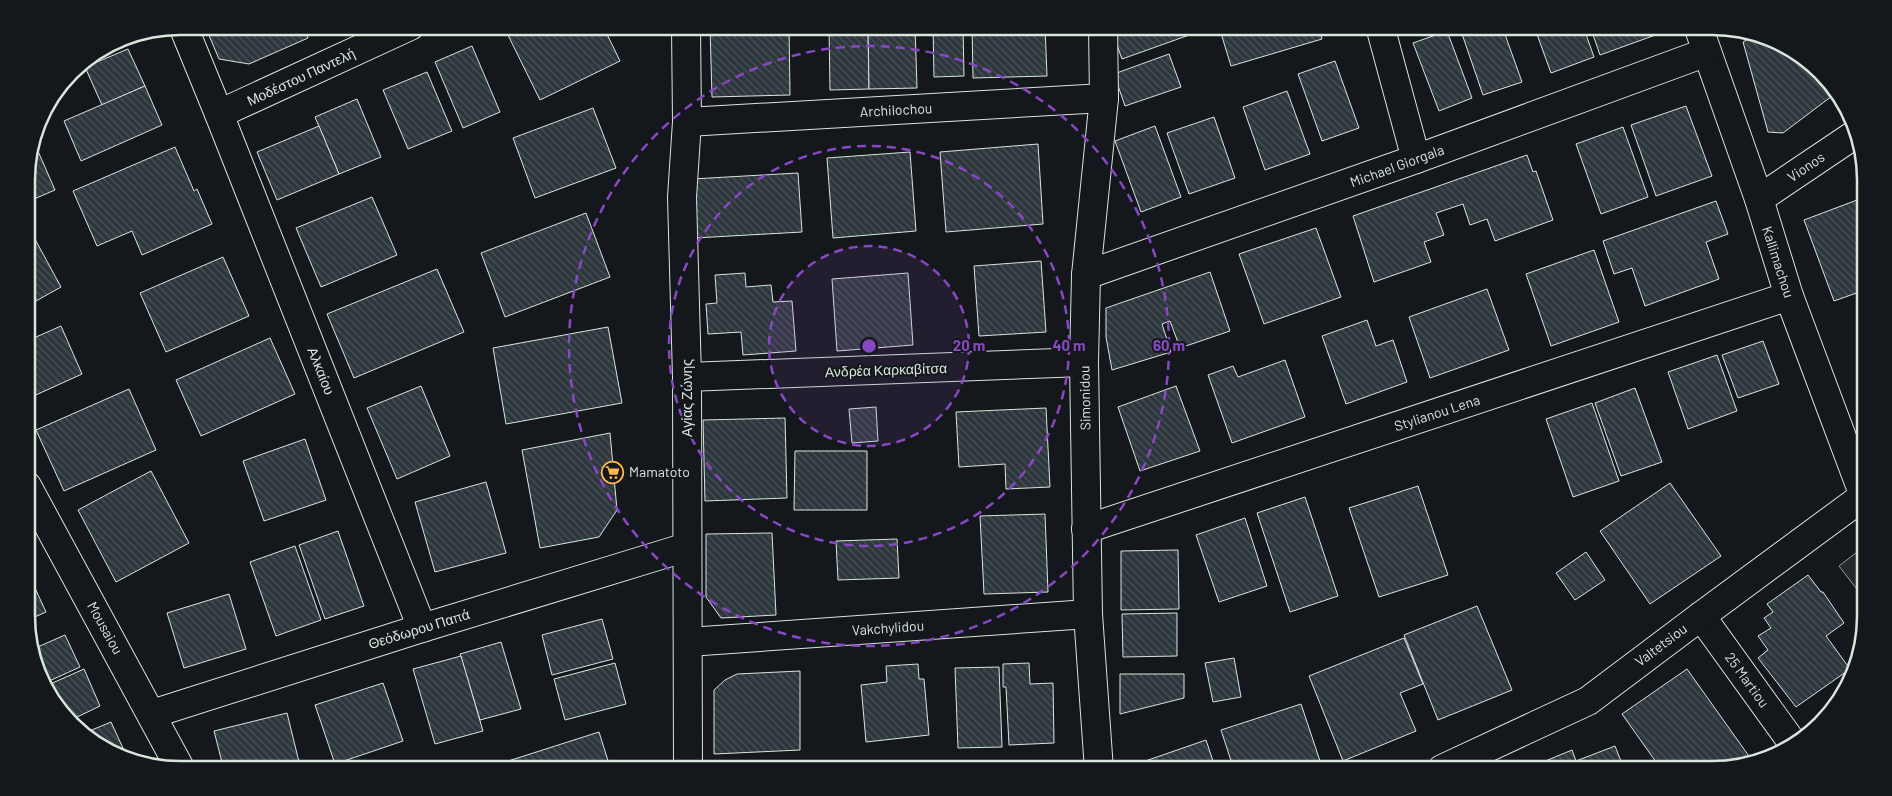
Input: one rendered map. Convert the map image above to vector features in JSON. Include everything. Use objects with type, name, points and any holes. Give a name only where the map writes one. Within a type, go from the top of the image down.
[{"type":"street","name":"Αλκαίου","points":[[186,35],[220,114],[422,628]]},
{"type":"street","name":"Μοδέστου Παντελή","points":[[220,114],[391,35]]},
{"type":"street","name":"Αγίας Ζώνης","points":[[686,35],[687,122],[682,197],[687,377],[688,761]]},
{"type":"street","name":"Simonidou","points":[[1098,761],[1088,614],[1084,362],[1086,275],[1104,98],[1103,35]]},
{"type":"street","points":[[1382,35],[1416,160]]},
{"type":"street","name":"Kallimachou","points":[[1701,35],[1759,200],[1789,296],[1857,474]]},
{"type":"street","name":"Michael Giorgala","points":[[1086,275],[1416,160],[1707,52]]},
{"type":"street","name":"Archilochou","points":[[687,122],[1104,98]]},
{"type":"street","name":"Vionos","points":[[1759,200],[1850,138]]},
{"type":"street","name":"Stylianou Lena","points":[[1086,529],[1789,296]]},
{"type":"street","name":"Ανδρέα Καρκαβίτσα","points":[[687,377],[1084,362]]},
{"type":"street","name":"Mousaiou","points":[[35,501],[177,761]]},
{"type":"street","name":"Valtetsiou","points":[[1461,761],[1588,702],[1857,501]]},
{"type":"street","name":"Θεόδωρου Παπά","points":[[152,714],[422,628],[688,548]]},
{"type":"street","name":"Vakchylidou","points":[[688,642],[1088,614]]},
{"type":"street","name":"25 Martiou","points":[[1701,616],[1789,739]]},
{"type":"shaded area","points":[[1857,552],[1857,589],[1839,566]]},
{"type":"building","points":[[209,35],[307,35],[308,38],[249,64],[219,59]]},
{"type":"building","points":[[508,35],[607,35],[620,61],[540,100]]},
{"type":"building","points":[[710,35],[789,35],[790,95],[712,97]]},
{"type":"building","points":[[829,35],[868,35],[869,89],[830,90]]},
{"type":"building","points":[[868,35],[915,35],[917,88],[869,89]]},
{"type":"building","points":[[933,35],[963,35],[964,76],[934,77]]},
{"type":"building","points":[[972,35],[1045,35],[1047,76],[973,78]]},
{"type":"building","points":[[1113,35],[1189,35],[1122,59]]},
{"type":"building","points":[[1222,35],[1321,35],[1322,39],[1231,66]]},
{"type":"building","points":[[1436,35],[1448,35],[1472,98],[1439,111],[1413,43]]},
{"type":"building","points":[[1462,35],[1505,35],[1522,82],[1483,95]]},
{"type":"building","points":[[1537,35],[1586,35],[1594,57],[1551,73]]},
{"type":"building","points":[[1593,35],[1655,35],[1600,55]]},
{"type":"building","points":[[1747,40],[1758,43],[1784,54],[1800,65],[1831,97],[1783,133],[1768,132],[1743,42]]},
{"type":"building","points":[[472,46],[500,112],[463,128],[435,62]]},
{"type":"building","points":[[128,49],[145,86],[102,105],[86,69],[95,63]]},
{"type":"building","points":[[1169,54],[1181,87],[1125,106],[1114,74]]},
{"type":"building","points":[[1335,61],[1359,128],[1322,141],[1298,74]]},
{"type":"building","points":[[427,72],[452,131],[408,149],[383,90]]},
{"type":"building","points":[[145,86],[162,125],[81,161],[64,121]]},
{"type":"building","points":[[1287,91],[1310,154],[1265,170],[1243,107]]},
{"type":"building","points":[[357,99],[381,157],[339,174],[315,117]]},
{"type":"building","points":[[1686,106],[1712,176],[1656,196],[1631,125]]},
{"type":"building","points":[[593,108],[616,168],[535,198],[513,138]]},
{"type":"building","points":[[1214,117],[1235,178],[1189,194],[1167,133]]},
{"type":"building","points":[[319,126],[339,174],[277,200],[257,152]]},
{"type":"building","points":[[1155,126],[1181,197],[1141,212],[1115,141]]},
{"type":"building","points":[[1623,127],[1648,197],[1601,214],[1576,144]]},
{"type":"building","points":[[1038,144],[1043,224],[946,232],[940,152]]},
{"type":"building","points":[[175,147],[194,191],[197,189],[212,224],[142,255],[132,231],[97,246],[73,191]]},
{"type":"building","points":[[38,151],[55,190],[35,199],[35,171]]},
{"type":"building","points":[[910,152],[916,231],[833,238],[827,158]]},
{"type":"building","points":[[1527,155],[1533,172],[1536,171],[1553,220],[1495,241],[1487,219],[1470,225],[1463,204],[1436,213],[1444,235],[1424,242],[1431,262],[1374,282],[1353,216]]},
{"type":"building","points":[[798,173],[802,232],[695,238],[692,179]]},
{"type":"building","points":[[372,197],[397,255],[321,287],[296,228]]},
{"type":"building","points":[[1857,200],[1857,293],[1834,301],[1804,220]]},
{"type":"building","points":[[1716,201],[1728,234],[1706,242],[1719,279],[1645,306],[1632,268],[1614,274],[1603,241]]},
{"type":"building","points":[[586,213],[610,277],[505,317],[481,253]]},
{"type":"building","points":[[1316,228],[1341,297],[1264,324],[1239,254]]},
{"type":"building","points":[[35,239],[61,287],[35,302]]},
{"type":"building","points":[[1594,250],[1619,322],[1551,346],[1526,274]]},
{"type":"building","points":[[223,257],[249,316],[166,352],[140,293]]},
{"type":"building","points":[[1041,261],[1046,332],[979,336],[974,266]]},
{"type":"building","points":[[437,269],[464,332],[354,378],[327,314]]},
{"type":"building","points":[[1210,272],[1230,331],[1180,348],[1170,321],[1162,324],[1171,352],[1112,370],[1106,337],[1106,308]]},
{"type":"building","points":[[745,273],[746,287],[771,285],[773,302],[792,301],[796,351],[743,355],[741,332],[708,334],[706,304],[717,303],[715,275]]},
{"type":"building","points":[[908,273],[913,345],[837,351],[832,279]]},
{"type":"building","points":[[1487,289],[1509,350],[1430,378],[1409,317]]},
{"type":"building","points":[[1367,320],[1376,346],[1393,340],[1407,382],[1346,404],[1322,336]]},
{"type":"building","points":[[61,326],[82,374],[35,395],[35,337]]},
{"type":"building","points":[[608,327],[622,403],[506,424],[493,348]]},
{"type":"building","points":[[270,338],[295,394],[201,436],[176,380]]},
{"type":"building","points":[[1763,341],[1779,384],[1738,398],[1722,355]]},
{"type":"building","points":[[1717,355],[1737,411],[1688,429],[1668,372]]},
{"type":"building","points":[[1285,360],[1305,417],[1232,443],[1208,375],[1233,366],[1238,377]]},
{"type":"building","points":[[421,386],[450,456],[397,479],[367,408]]},
{"type":"building","points":[[1176,386],[1200,451],[1140,471],[1118,407]]},
{"type":"building","points":[[1635,388],[1662,462],[1621,476],[1595,403]]},
{"type":"building","points":[[129,389],[156,450],[64,491],[36,430]]},
{"type":"building","points":[[1592,403],[1619,481],[1573,497],[1546,419]]},
{"type":"building","points":[[876,407],[878,441],[852,443],[849,409]]},
{"type":"building","points":[[1046,408],[1050,487],[1006,489],[1005,464],[959,467],[956,412]]},
{"type":"building","points":[[785,418],[787,498],[705,501],[703,420]]},
{"type":"building","points":[[610,433],[617,510],[599,537],[540,548],[522,450]]},
{"type":"building","points":[[305,439],[326,500],[264,521],[243,461]]},
{"type":"building","points":[[795,451],[867,451],[867,510],[794,510]]},
{"type":"building","points":[[151,471],[189,543],[116,582],[78,510]]},
{"type":"building","points":[[486,482],[506,553],[435,572],[415,502]]},
{"type":"building","points":[[1670,483],[1721,556],[1650,604],[1600,531]]},
{"type":"building","points":[[1418,486],[1448,575],[1379,597],[1349,508]]},
{"type":"building","points":[[1305,497],[1338,596],[1290,612],[1257,513]]},
{"type":"building","points":[[1045,514],[1048,592],[984,594],[980,516]]},
{"type":"building","points":[[1245,518],[1267,586],[1219,602],[1196,535]]},
{"type":"building","points":[[338,531],[364,606],[325,619],[299,545]]},
{"type":"building","points":[[772,533],[776,615],[721,618],[706,597],[706,534]]},
{"type":"building","points":[[897,539],[899,578],[838,580],[836,541]]},
{"type":"building","points":[[295,546],[321,620],[276,636],[250,562]]},
{"type":"building","points":[[1178,550],[1179,609],[1121,610],[1121,551]]},
{"type":"building","points":[[1586,552],[1605,580],[1575,600],[1556,573]]},
{"type":"building","points":[[1808,575],[1823,592],[1844,623],[1826,636],[1848,666],[1845,672],[1796,707],[1758,658],[1768,650],[1758,636],[1771,628],[1764,618],[1773,612],[1767,604]]},
{"type":"building","points":[[35,588],[46,612],[35,617]]},
{"type":"building","points":[[229,594],[246,649],[184,668],[167,613]]},
{"type":"building","points":[[1477,606],[1512,690],[1438,720],[1404,635]]},
{"type":"building","points":[[1177,613],[1177,656],[1123,657],[1122,614]]},
{"type":"building","points":[[602,619],[613,659],[552,675],[542,635]]},
{"type":"building","points":[[65,635],[80,667],[50,680],[39,647]]},
{"type":"building","points":[[1404,638],[1423,684],[1400,693],[1416,731],[1343,761],[1309,676]]},
{"type":"building","points":[[501,642],[521,709],[480,720],[460,654]]},
{"type":"building","points":[[461,656],[483,731],[435,744],[413,669]]},
{"type":"building","points":[[1234,658],[1241,697],[1213,702],[1205,663]]},
{"type":"building","points":[[615,663],[626,704],[565,720],[554,679]]},
{"type":"building","points":[[1029,663],[1030,684],[1053,683],[1054,743],[1009,745],[1006,687],[1003,687],[1003,664]]},
{"type":"building","points":[[918,664],[919,679],[924,679],[929,735],[866,742],[861,685],[887,682],[886,666]]},
{"type":"building","points":[[999,667],[1002,747],[958,748],[955,668]]},
{"type":"building","points":[[84,669],[100,706],[77,717],[65,704],[52,683]]},
{"type":"building","points":[[1687,669],[1749,756],[1721,761],[1655,761],[1622,714]]},
{"type":"building","points":[[800,671],[800,750],[714,754],[714,690],[725,680],[737,674]]},
{"type":"building","points":[[1120,674],[1184,674],[1184,698],[1120,714]]},
{"type":"building","points":[[383,683],[403,741],[344,761],[334,761],[315,705]]},
{"type":"building","points":[[1301,704],[1320,761],[1231,761],[1221,730]]},
{"type":"building","points":[[287,713],[299,761],[222,761],[214,731]]},
{"type":"building","points":[[111,722],[124,749],[108,742],[91,730]]},
{"type":"building","points":[[599,732],[608,761],[508,761]]},
{"type":"building","points":[[1206,740],[1213,761],[1145,761]]},
{"type":"building","points":[[1615,746],[1621,761],[1576,761]]},
{"type":"building","points":[[1572,750],[1576,761],[1545,761]]},
{"type":"place","name":"Mamatoto","points":[[613,472]]}]
